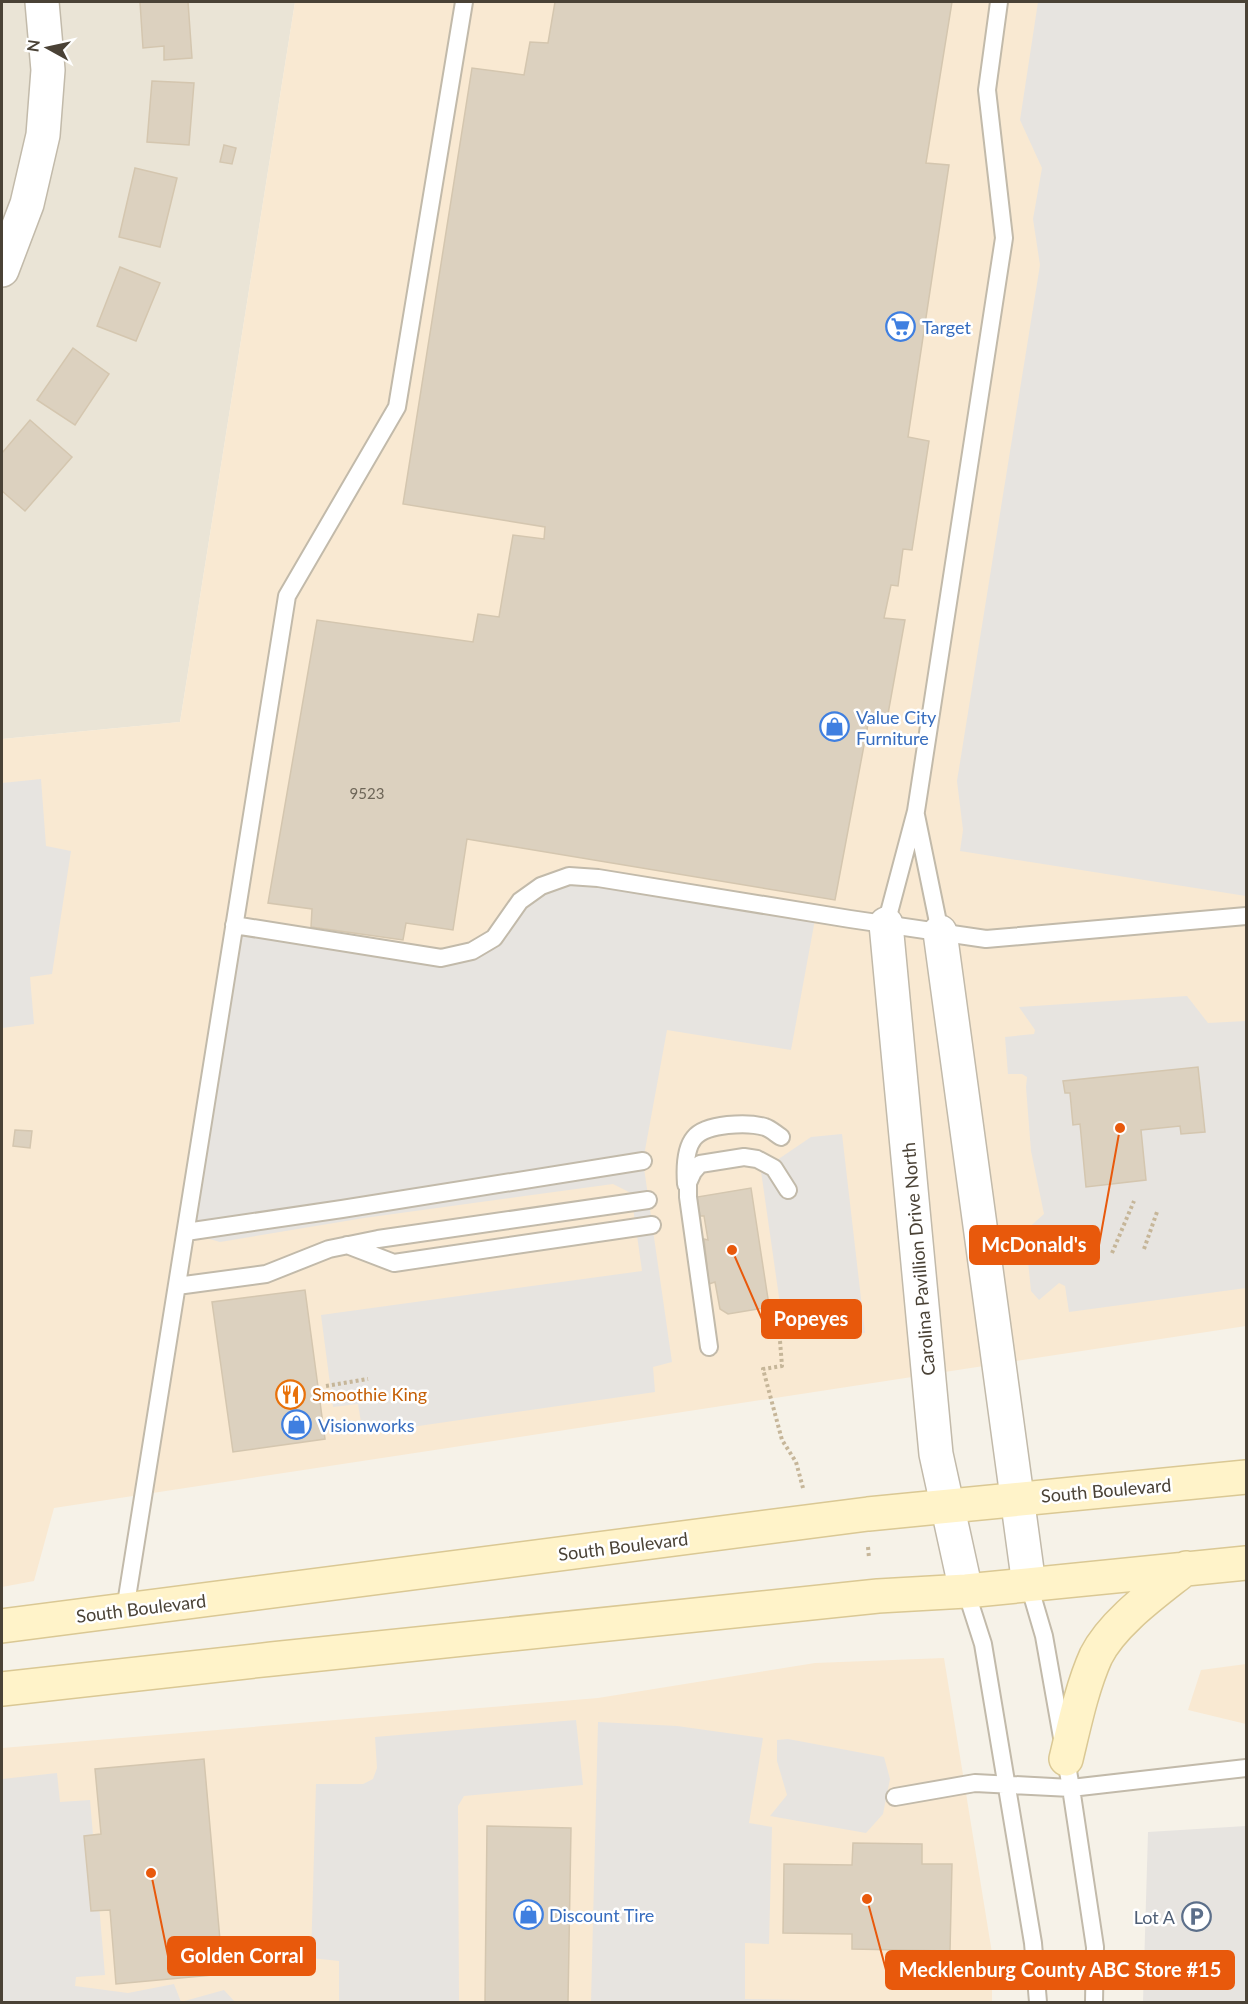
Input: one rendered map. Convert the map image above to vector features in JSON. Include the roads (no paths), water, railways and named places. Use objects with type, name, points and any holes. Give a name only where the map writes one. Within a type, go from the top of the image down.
[{"type":"main road","name":"South Boulevard","points":[[2,1626],[868,1514],[1246,1477]]},
{"type":"main road","points":[[2,1689],[854,1598],[966,1591],[1246,1563]]},
{"type":"main road","points":[[1069,1773],[1077,1713],[1096,1656],[1138,1606],[1186,1569]]},
{"type":"street","points":[[2,270],[27,204],[43,135],[48,70],[42,2]]},
{"type":"street","name":"Carolina Pavillion Drive North","points":[[886,924],[936,1454],[966,1591]]},
{"type":"street","points":[[940,932],[1029,1585]]},
{"type":"lane","points":[[125,1610],[287,596],[397,407],[464,2]]},
{"type":"lane","points":[[886,924],[916,811],[1004,238],[987,90],[999,2]]},
{"type":"lane","points":[[916,811],[940,932]]},
{"type":"lane","points":[[234,925],[441,958],[472,951],[494,938],[520,901],[541,886],[568,876],[598,878],[986,939],[1246,916]]},
{"type":"lane","points":[[709,1347],[685,1176],[687,1157],[694,1138],[709,1129],[745,1124],[766,1128],[782,1137]]},
{"type":"lane","points":[[688,1197],[688,1183],[700,1164],[744,1157],[757,1159],[774,1168],[788,1190]]},
{"type":"lane","points":[[186,1232],[321,1213],[643,1161]]},
{"type":"lane","points":[[177,1286],[267,1274],[329,1249],[347,1245],[648,1200]]},
{"type":"lane","points":[[347,1245],[394,1263],[652,1225]]},
{"type":"lane","points":[[1029,1585],[1044,1636],[1069,1773],[1095,1947],[1094,2002]]},
{"type":"lane","points":[[966,1591],[983,1644],[1033,1944],[1038,2002]]},
{"type":"lane","points":[[895,1797],[975,1783],[1007,1785],[1069,1773],[1246,1768]]},
{"type":"place","name":"Target","points":[[901,327]]},
{"type":"place","name":"Value City Furniture","points":[[835,727]]},
{"type":"place","name":"McDonald's","points":[[1120,1128]]},
{"type":"place","name":"Popeyes","points":[[732,1250]]},
{"type":"place","name":"Smoothie King","points":[[291,1394]]},
{"type":"place","name":"Visionworks","points":[[297,1425]]},
{"type":"place","name":"Golden Corral","points":[[151,1873]]},
{"type":"place","name":"Mecklenburg County ABC Store #15","points":[[867,1899]]},
{"type":"place","name":"Discount Tire","points":[[528,1915]]},
{"type":"place","name":"Lot A","points":[[1196,1917]]}]
